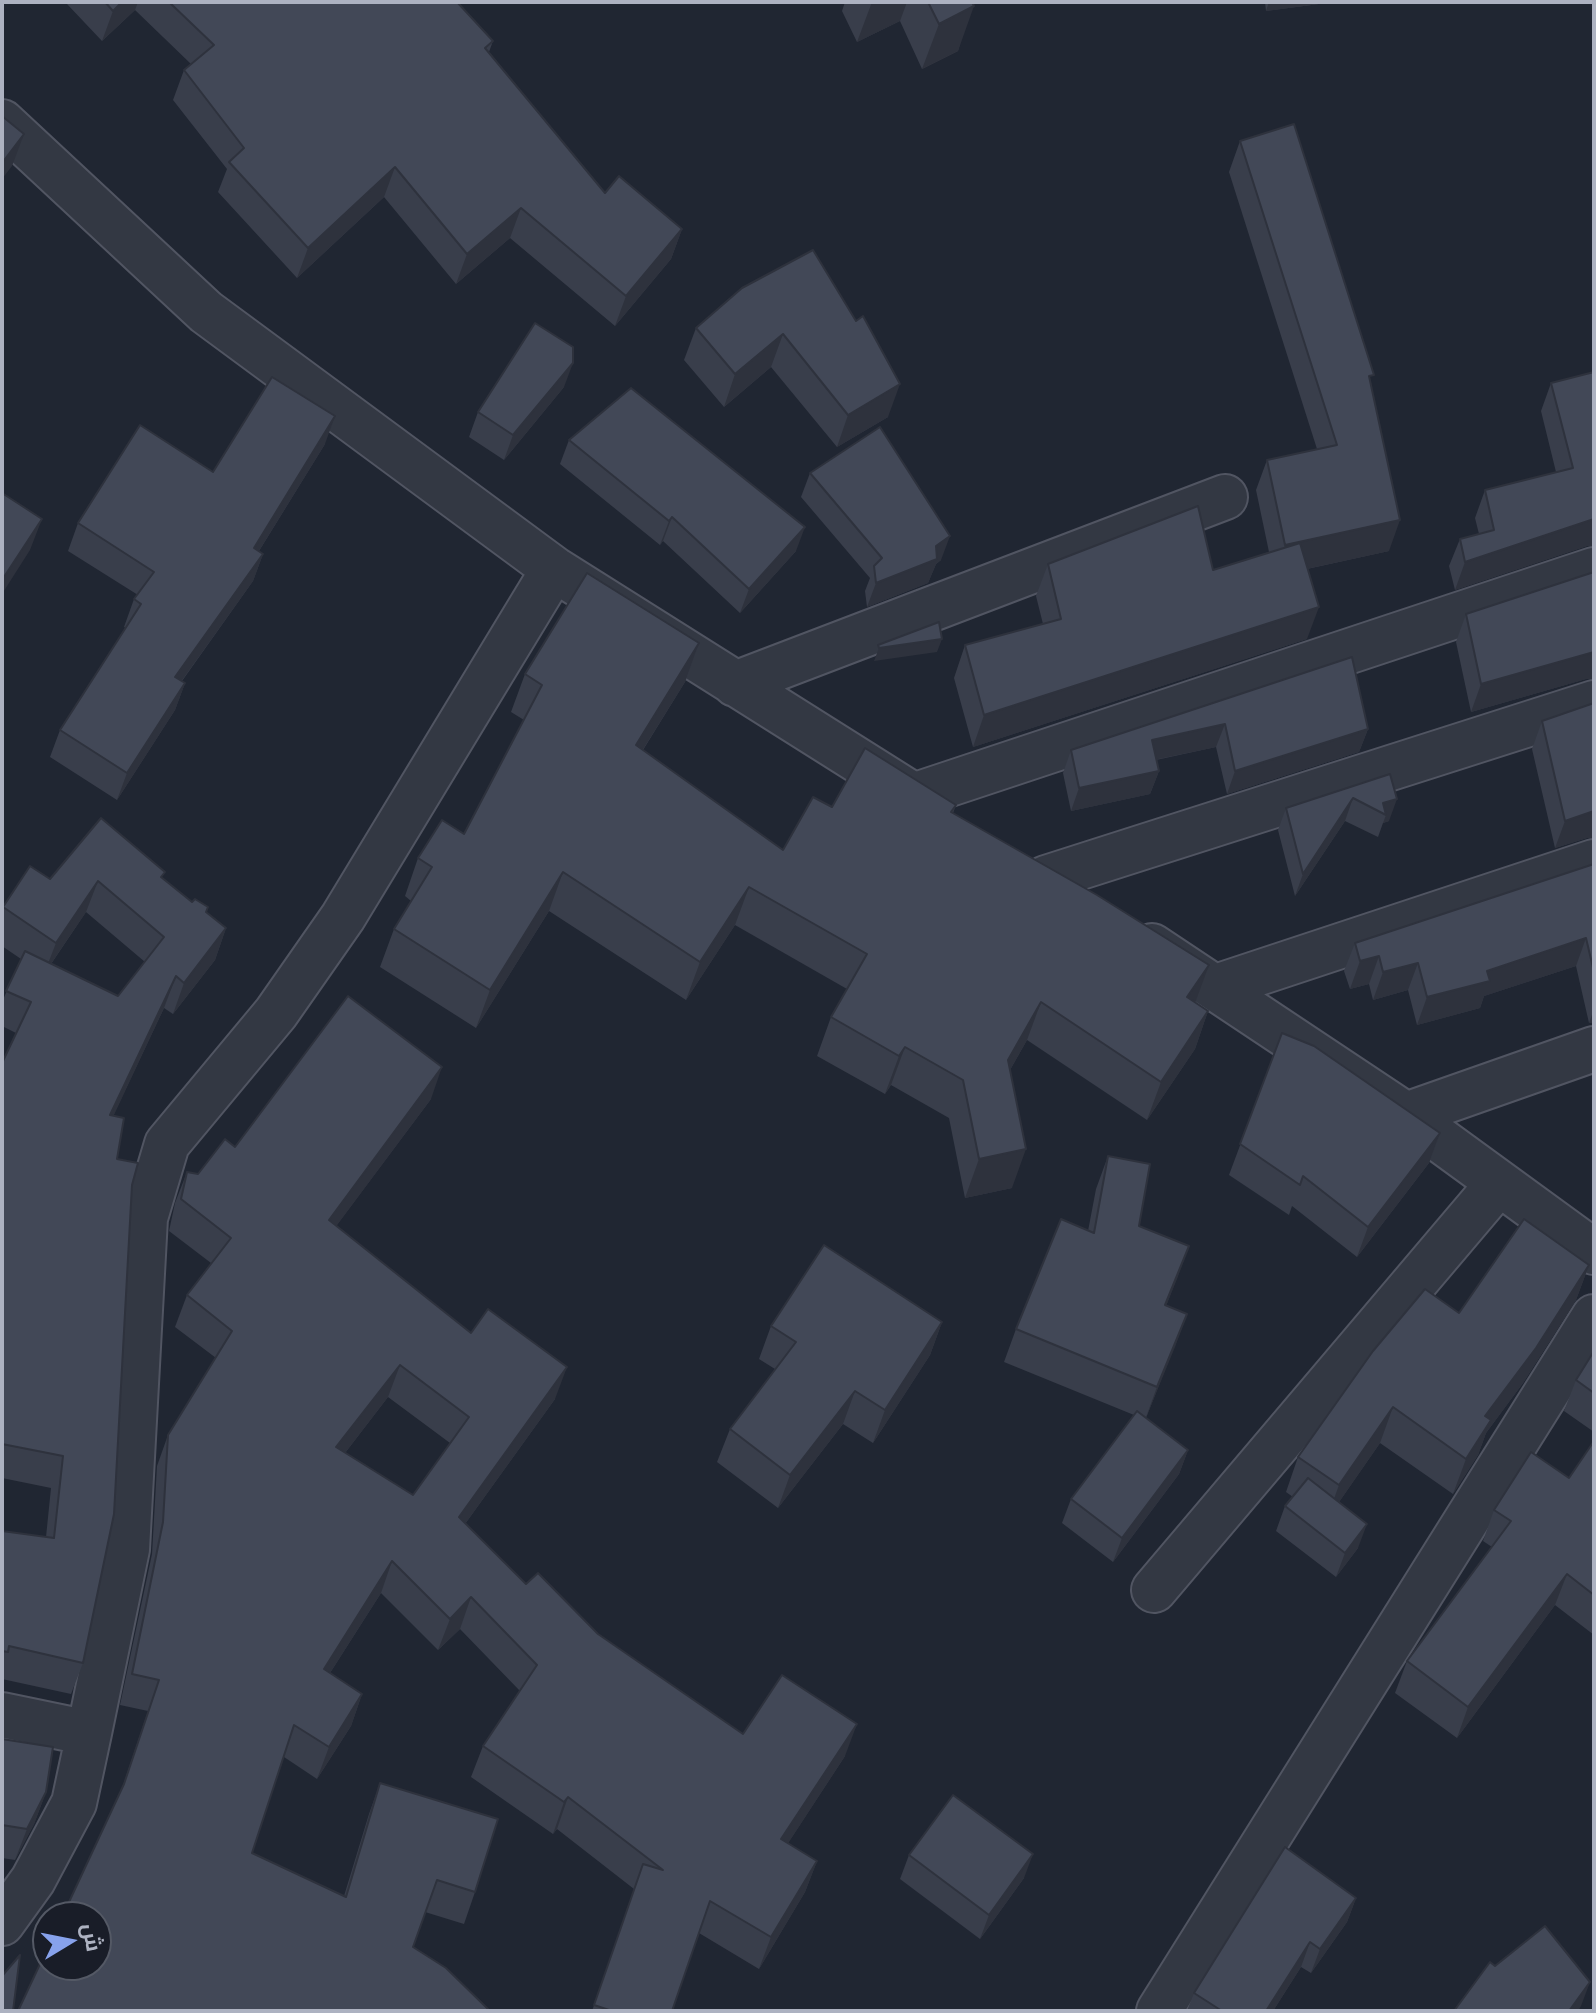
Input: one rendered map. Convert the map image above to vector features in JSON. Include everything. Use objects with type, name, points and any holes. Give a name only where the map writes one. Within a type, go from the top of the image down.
[{"type":"street","points":[[2,122],[206,312],[554,569],[953,821]]},
{"type":"street","points":[[735,684],[1225,497]]},
{"type":"street","points":[[2,1923],[33,1880],[74,1803],[89,1733],[127,1549],[145,1218],[167,1144],[276,1013],[343,917],[554,569]]},
{"type":"street","points":[[913,796],[1594,570]]},
{"type":"street","points":[[1046,878],[1594,703]]},
{"type":"street","points":[[1006,854],[1085,903]]},
{"type":"street","points":[[1216,987],[1594,862]]},
{"type":"street","points":[[1124,928],[1406,1115],[1594,1252]]},
{"type":"street","points":[[1406,1115],[1594,1049]]},
{"type":"street","points":[[1154,1590],[1499,1183]]},
{"type":"street","points":[[1159,2011],[1594,1317]]},
{"type":"street","points":[[2,1715],[89,1733]]},
{"type":"building","points":[[105,2],[122,2],[113,11]]},
{"type":"building","points":[[169,2],[457,2],[493,41],[485,48],[605,193],[619,176],[682,229],[626,296],[521,208],[467,254],[395,167],[308,248],[229,162],[244,148],[184,70],[214,45]]},
{"type":"building","points":[[928,2],[972,2],[974,6],[939,24]]},
{"type":"building","points":[[2,116],[24,134],[2,163]]},
{"type":"building","points":[[1294,124],[1374,375],[1369,376],[1400,520],[1285,545],[1267,460],[1337,445],[1240,141]]},
{"type":"building","points":[[813,250],[856,321],[863,316],[900,384],[848,415],[783,334],[735,374],[696,328],[742,288]]},
{"type":"building","points":[[535,323],[573,347],[573,363],[513,435],[478,412]]},
{"type":"building","points":[[1594,372],[1594,519],[1465,562],[1460,539],[1494,530],[1485,490],[1573,468],[1551,383]]},
{"type":"building","points":[[272,377],[335,416],[254,548],[263,554],[175,677],[185,683],[127,773],[60,730],[141,604],[134,599],[154,572],[78,523],[140,425],[213,472]]},
{"type":"building","points":[[631,388],[805,527],[749,589],[672,517],[669,521],[569,440]]},
{"type":"building","points":[[880,427],[950,536],[936,546],[937,559],[876,583],[874,566],[882,558],[810,473]]},
{"type":"building","points":[[2,493],[42,519],[2,580]]},
{"type":"building","points":[[1198,506],[1213,570],[1300,543],[1319,607],[984,715],[965,645],[1061,619],[1048,564]]},
{"type":"building","points":[[1594,572],[1594,652],[1481,684],[1466,614]]},
{"type":"building","points":[[587,573],[699,643],[636,745],[783,850],[813,797],[832,807],[865,748],[956,805],[951,812],[1097,895],[1209,965],[1187,997],[1208,1011],[1161,1082],[1041,1002],[1008,1060],[1026,1149],[979,1159],[963,1080],[905,1047],[899,1056],[831,1017],[867,954],[749,887],[700,962],[563,872],[490,990],[394,929],[432,867],[418,858],[442,820],[464,834],[542,685],[525,674]]},
{"type":"building","points":[[939,622],[942,639],[879,648],[878,645]]},
{"type":"building","points":[[1352,657],[1368,729],[1235,771],[1225,724],[1152,740],[1159,771],[1079,788],[1071,750]]},
{"type":"building","points":[[1594,703],[1594,811],[1565,821],[1542,721]]},
{"type":"building","points":[[1390,774],[1397,799],[1383,803],[1386,815],[1353,798],[1303,874],[1286,808]]},
{"type":"building","points":[[101,818],[165,872],[161,877],[192,902],[195,899],[208,907],[206,912],[226,928],[184,983],[176,976],[110,1115],[124,1118],[117,1159],[138,1163],[132,1185],[114,1514],[83,1663],[9,1646],[8,1652],[2,1651],[2,1531],[54,1538],[63,1456],[2,1444],[2,1063],[31,1002],[6,991],[25,951],[118,996],[164,937],[98,881],[56,943],[3,907],[30,866],[50,879]]},
{"type":"building","points":[[1594,864],[1594,972],[1586,938],[1487,971],[1490,981],[1427,997],[1418,963],[1383,972],[1379,956],[1360,961],[1355,943]]},
{"type":"building","points":[[348,996],[442,1067],[329,1220],[471,1333],[488,1309],[567,1367],[459,1517],[526,1584],[538,1573],[598,1634],[743,1734],[782,1675],[857,1724],[781,1839],[817,1861],[771,1937],[710,1901],[672,2011],[612,2011],[594,2005],[643,1864],[663,1870],[568,1797],[564,1802],[483,1746],[537,1665],[471,1597],[450,1619],[392,1561],[324,1669],[362,1694],[329,1747],[294,1725],[252,1853],[346,1897],[380,1783],[498,1819],[475,1892],[437,1880],[413,1947],[446,1968],[490,2011],[18,2011],[32,1981],[112,1981],[112,1901],[69,1901],[124,1784],[159,1680],[132,1674],[163,1522],[168,1435],[232,1331],[187,1295],[231,1238],[181,1199],[187,1172],[198,1174],[225,1139],[235,1147]],"holes":[[[400,1365],[469,1417],[413,1495],[336,1447]]]},
{"type":"building","points":[[1282,1033],[1314,1046],[1440,1133],[1368,1227],[1303,1176],[1300,1185],[1240,1144]]},
{"type":"building","points":[[1108,1156],[1150,1164],[1139,1226],[1189,1246],[1165,1305],[1187,1314],[1157,1387],[1016,1329],[1061,1219],[1094,1233]]},
{"type":"building","points":[[1524,1219],[1589,1265],[1536,1348],[1485,1416],[1491,1420],[1466,1459],[1393,1407],[1339,1485],[1298,1457],[1373,1351],[1425,1289],[1459,1313]]},
{"type":"building","points":[[824,1245],[942,1322],[885,1410],[855,1391],[790,1475],[730,1429],[796,1342],[771,1326]]},
{"type":"building","points":[[1594,1351],[1594,1393],[1576,1380]]},
{"type":"building","points":[[1137,1411],[1188,1450],[1122,1538],[1071,1499]]},
{"type":"building","points":[[1594,1441],[1594,1595],[1567,1574],[1468,1707],[1407,1661],[1511,1521],[1494,1510],[1531,1452],[1569,1478]]},
{"type":"building","points":[[1308,1478],[1367,1524],[1345,1553],[1285,1506]]},
{"type":"building","points":[[2,1739],[53,1747],[46,1792],[27,1829],[2,1825]]},
{"type":"building","points":[[953,1795],[1033,1854],[989,1915],[909,1855]]},
{"type":"building","points":[[1285,1847],[1356,1898],[1320,1949],[1310,1942],[1266,2011],[1222,2011],[1194,1993]]},
{"type":"building","points":[[1545,1926],[1590,1982],[1569,2011],[1454,2011],[1490,1962],[1495,1966]]},
{"type":"building","points":[[20,1955],[13,2011],[2,2011],[2,1976]]}]
